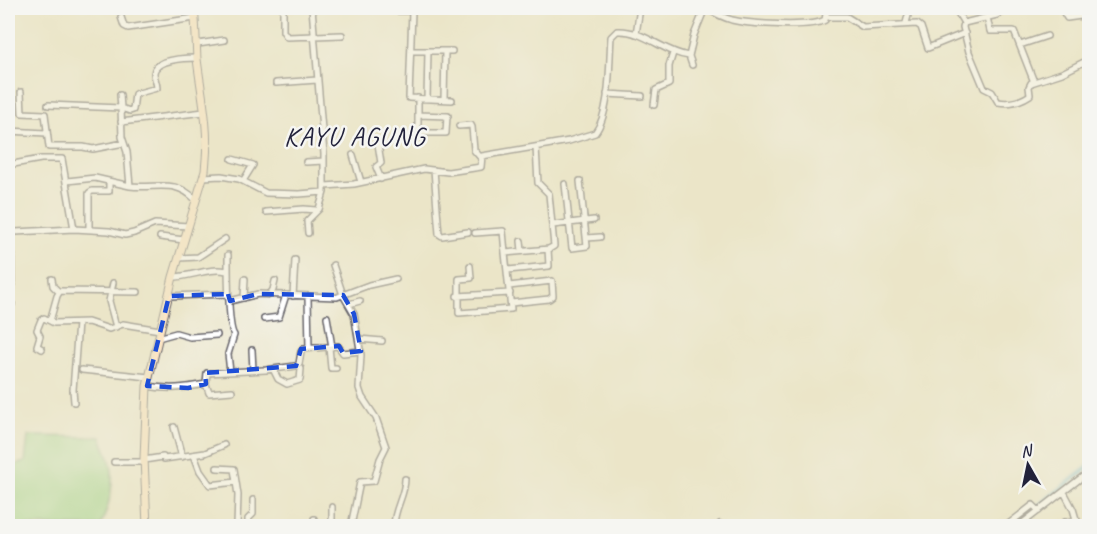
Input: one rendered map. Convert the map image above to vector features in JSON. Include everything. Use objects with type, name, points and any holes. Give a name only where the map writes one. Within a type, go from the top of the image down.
[{"type":"street","points":[[147,526],[144,461],[147,386],[173,277],[203,177],[207,149],[194,8]]},
{"type":"street","points":[[309,233],[307,221],[321,204],[325,189],[312,8]]},
{"type":"street","points":[[391,8],[391,10],[412,11],[409,98],[452,100]]},
{"type":"street","points":[[636,34],[640,8]]},
{"type":"street","points":[[692,65],[689,56],[694,35],[706,8],[735,21],[812,24],[823,21],[827,16],[827,8]]},
{"type":"street","points":[[906,24],[910,8]]},
{"type":"street","points":[[955,8],[964,23],[969,52],[984,88],[992,92],[998,102],[1025,98],[1030,94],[1029,85],[1062,73],[1089,59]]},
{"type":"street","points":[[964,23],[999,14],[1000,8]]},
{"type":"street","points":[[1061,8],[1067,18],[1081,16],[1089,24]]},
{"type":"street","points":[[283,9],[284,35],[290,38],[342,35]]},
{"type":"street","points":[[827,16],[847,17],[863,27],[915,23],[921,27],[928,48],[964,33]]},
{"type":"street","points":[[121,17],[124,26],[128,28],[195,18]]},
{"type":"street","points":[[987,18],[990,31],[1014,31],[1034,82]]},
{"type":"street","points":[[203,177],[221,176],[243,181],[266,193],[299,194],[424,169],[448,172],[480,169],[482,158],[487,155],[569,141],[596,132],[607,94],[611,38],[620,31],[636,34],[673,53],[689,56]]},
{"type":"street","points":[[1020,45],[1047,36]]},
{"type":"street","points":[[198,44],[224,40]]},
{"type":"street","points":[[411,51],[452,51]]},
{"type":"street","points":[[427,99],[428,51]]},
{"type":"street","points":[[444,99],[445,51]]},
{"type":"street","points":[[654,105],[656,90],[669,84],[669,66],[673,53]]},
{"type":"street","points":[[48,105],[122,108],[130,111],[133,110],[135,94],[156,88],[154,72],[161,64],[173,60],[197,58]]},
{"type":"street","points":[[276,83],[316,80]]},
{"type":"street","points":[[21,92],[22,113],[44,113],[52,158]]},
{"type":"street","points":[[607,94],[642,96]]},
{"type":"street","points":[[120,95],[121,122],[130,186]]},
{"type":"street","points":[[418,98],[418,115],[418,133],[446,133],[448,116],[418,115]]},
{"type":"street","points":[[121,122],[204,112]]},
{"type":"street","points":[[459,126],[471,125],[474,150],[482,158]]},
{"type":"street","points":[[9,131],[46,134]]},
{"type":"street","points":[[49,147],[93,149],[124,143]]},
{"type":"street","points":[[378,144],[381,163],[376,166],[381,179]]},
{"type":"street","points":[[505,253],[548,249],[552,248],[555,243],[549,194],[538,183],[536,147]]},
{"type":"street","points":[[353,155],[361,182]]},
{"type":"street","points":[[8,165],[60,158],[63,161],[67,181],[74,230]]},
{"type":"street","points":[[232,159],[254,165],[243,181]]},
{"type":"street","points":[[306,162],[324,161]]},
{"type":"street","points":[[434,171],[439,234],[442,236],[468,232]]},
{"type":"street","points":[[67,181],[89,178],[130,186],[178,186],[196,200]]},
{"type":"street","points":[[565,184],[572,248],[587,246],[580,181]]},
{"type":"street","points":[[89,230],[89,193],[109,191],[109,182]]},
{"type":"street","points":[[266,212],[316,210]]},
{"type":"street","points":[[553,225],[594,220]]},
{"type":"street","points":[[12,304],[10,282],[13,268],[12,234],[89,230],[109,231],[124,235],[155,224],[189,226]]},
{"type":"street","points":[[470,266],[471,278],[459,279],[459,313],[511,309],[503,231],[476,233]]},
{"type":"street","points":[[160,237],[184,240]]},
{"type":"street","points":[[586,238],[600,237]]},
{"type":"street","points":[[179,258],[198,257],[225,238]]},
{"type":"street","points":[[521,241],[522,251]]},
{"type":"street","points":[[508,270],[549,266],[548,249]]},
{"type":"street","points":[[228,255],[230,329],[234,335],[228,354],[230,372]]},
{"type":"street","points":[[264,320],[279,317],[290,296],[295,260]]},
{"type":"street","points":[[333,265],[343,295],[354,314],[361,351],[360,388],[362,397],[376,418],[386,447],[374,481],[360,482],[351,526]]},
{"type":"street","points":[[173,277],[210,270],[227,271]]},
{"type":"street","points":[[52,279],[53,286],[59,292]]},
{"type":"street","points":[[243,298],[245,279]]},
{"type":"street","points":[[169,296],[243,298],[258,294],[308,297],[343,295],[369,285],[396,279]]},
{"type":"street","points":[[269,295],[275,281]]},
{"type":"street","points":[[458,296],[510,290],[552,281],[553,296],[549,299],[511,303]]},
{"type":"street","points":[[113,283],[110,301],[116,327]]},
{"type":"street","points":[[59,292],[66,290],[138,292]]},
{"type":"street","points":[[50,321],[59,292]]},
{"type":"street","points":[[308,297],[309,348]]},
{"type":"street","points":[[349,304],[360,301]]},
{"type":"street","points":[[327,317],[331,368],[336,368]]},
{"type":"street","points":[[42,349],[37,346],[40,336],[37,329],[43,318],[54,323],[89,322],[104,328],[124,324],[159,334],[176,333],[190,337],[217,335]]},
{"type":"street","points":[[74,402],[72,390],[78,323]]},
{"type":"street","points":[[359,339],[382,341]]},
{"type":"street","points":[[232,391],[209,393],[206,384],[207,373],[298,365],[302,350],[309,348],[339,346],[344,354],[361,351]]},
{"type":"street","points":[[252,350],[253,370]]},
{"type":"street","points":[[273,369],[278,379],[287,384],[300,380],[301,369]]},
{"type":"street","points":[[82,370],[149,377]]},
{"type":"street","points":[[147,386],[184,389],[206,384]]},
{"type":"street","points":[[174,427],[182,457]]},
{"type":"street","points":[[114,462],[182,457],[224,445]]},
{"type":"street","points":[[194,455],[210,484],[236,482]]},
{"type":"street","points":[[217,468],[234,469],[237,526]]},
{"type":"street","points":[[1006,526],[1064,492],[1089,471]]},
{"type":"street","points":[[394,526],[394,512],[404,489],[405,479]]},
{"type":"street","points":[[1064,492],[1077,523],[1065,522]]},
{"type":"street","points":[[248,526],[248,519],[253,514],[252,500]]},
{"type":"street","points":[[332,507],[332,526]]},
{"type":"street","points":[[1019,526],[1036,509]]},
{"type":"street","points":[[314,519],[315,526]]},
{"type":"highlighted area","points":[[228,294],[230,301],[258,294],[343,295],[354,314],[361,351],[343,353],[339,346],[301,349],[296,366],[205,373],[206,384],[188,388],[147,386],[169,296]]},
{"type":"green space","points":[[28,436],[101,437],[110,461],[112,480],[106,513],[100,526],[8,526],[8,466],[25,462]]},
{"type":"waterway","points":[[1013,526],[1090,466]]},
{"type":"district","name":"KAYU AGUNG","points":[[355,136]]}]
